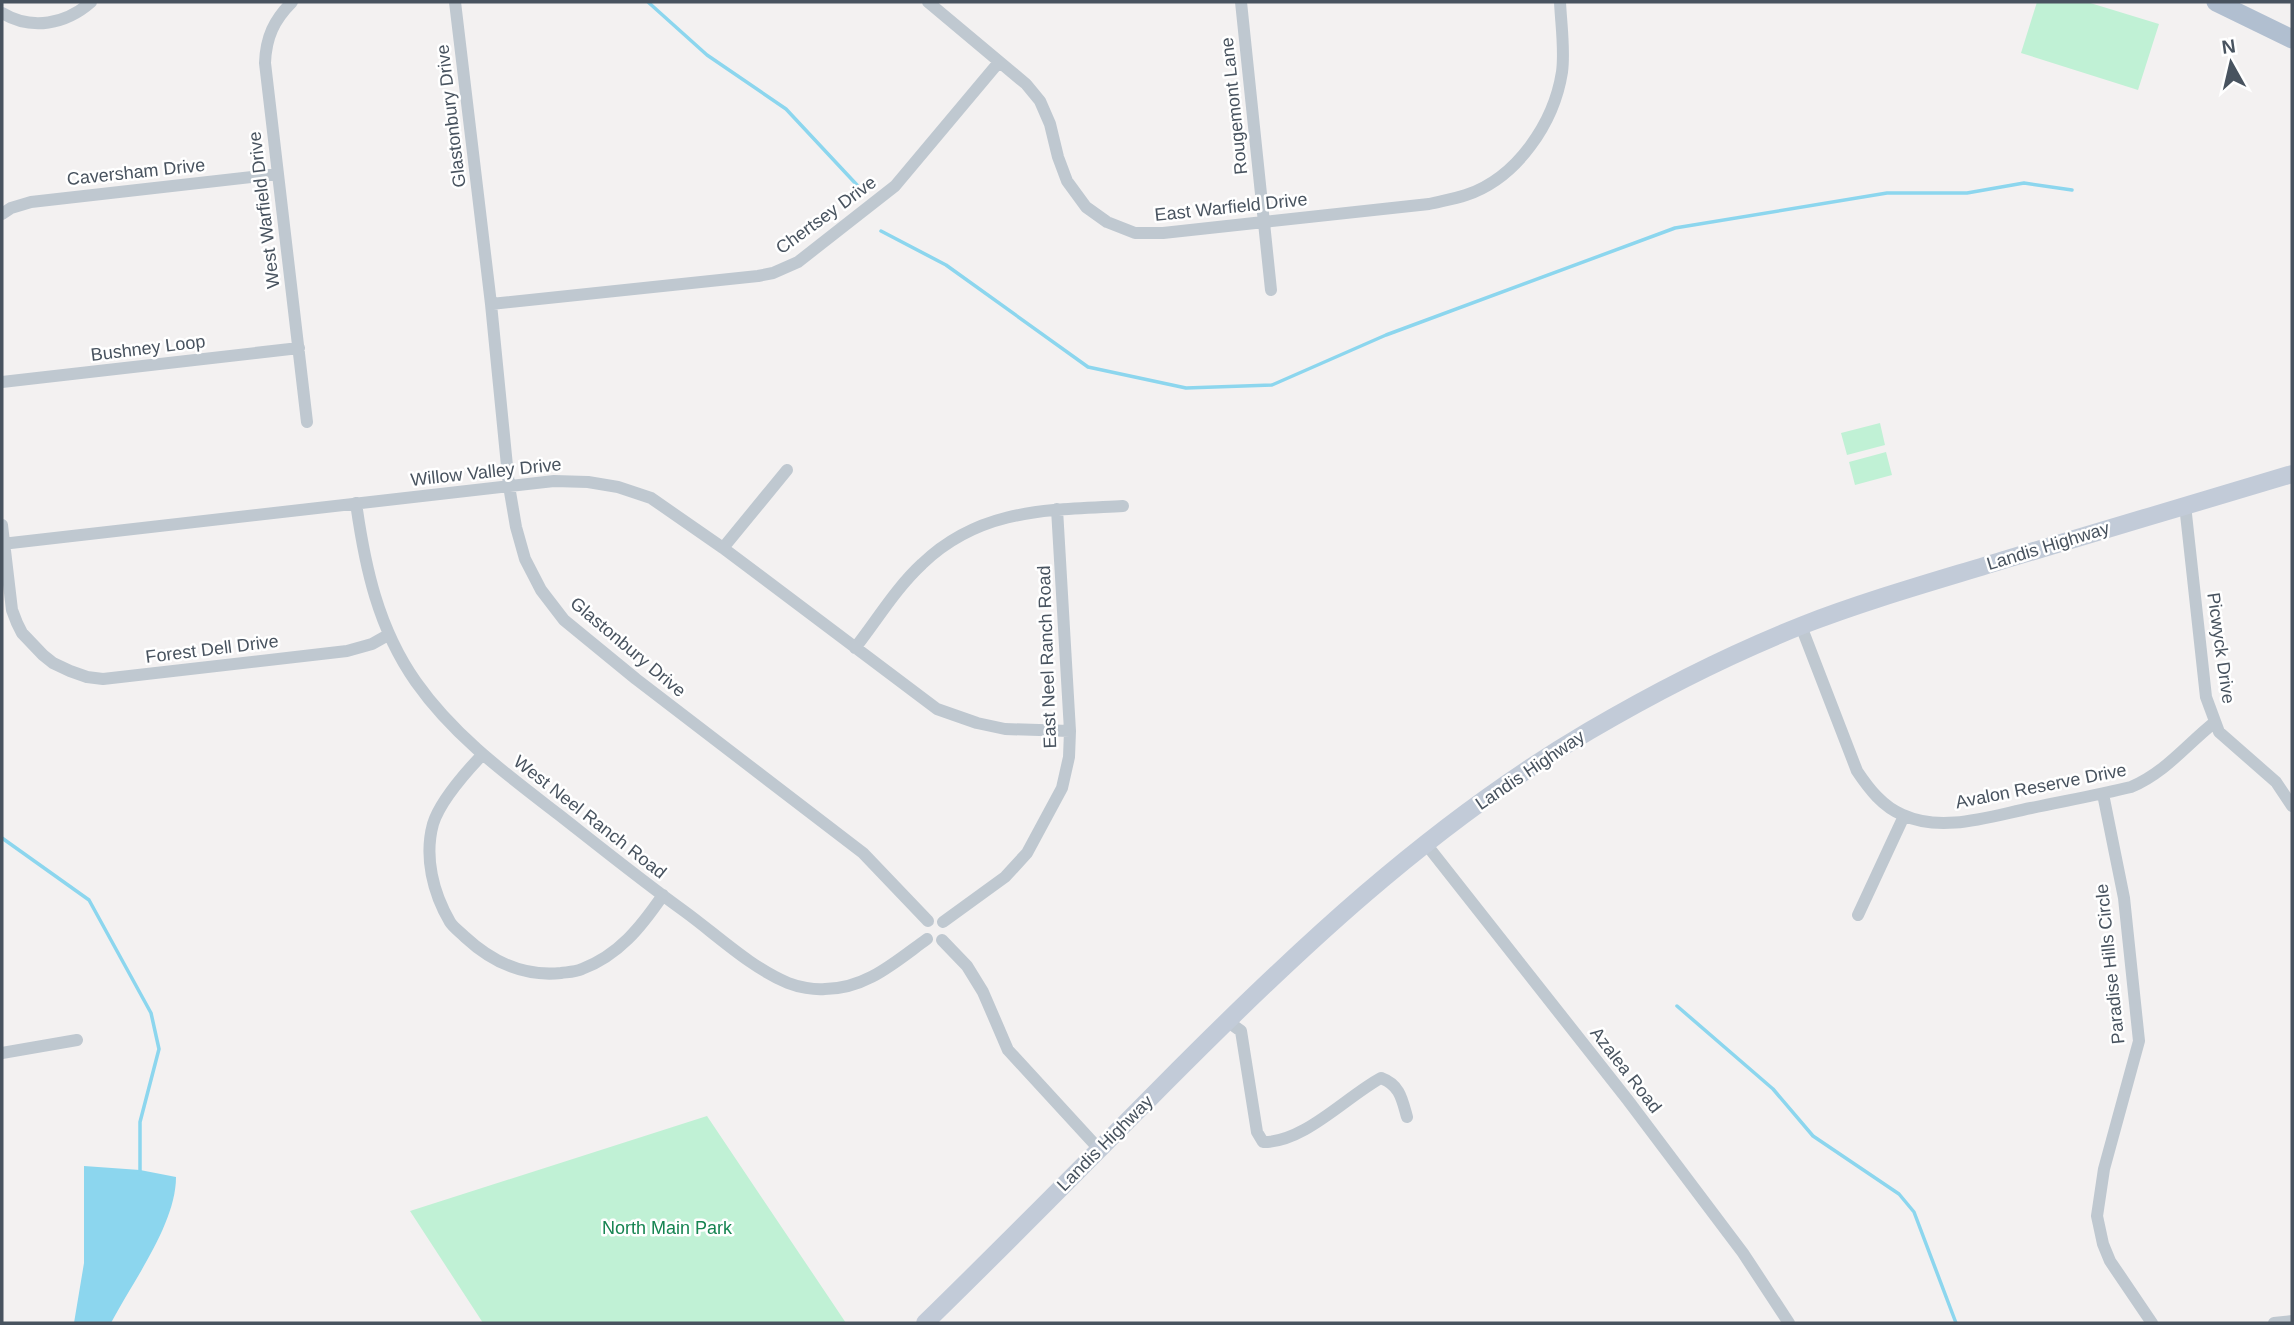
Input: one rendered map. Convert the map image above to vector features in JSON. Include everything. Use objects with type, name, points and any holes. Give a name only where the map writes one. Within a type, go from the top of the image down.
[{"type":"main road","points":[[2216,2],[2292,39]]},
{"type":"main road","name":"Landis Highway","points":[[925,1323],[1294,957],[1426,844],[1503,786],[1592,729],[1716,664],[1801,626],[1906,589],[2292,474]]},
{"type":"street","points":[[2,13],[22,22],[39,24],[60,21],[79,12],[91,2]]},
{"type":"street","name":"West Warfield Drive","points":[[292,2],[272,25],[265,46],[265,62],[307,422]]},
{"type":"street","name":"Glastonbury Drive","points":[[455,2],[491,304],[509,486],[525,559],[541,590],[564,620],[636,679],[863,853],[928,921]]},
{"type":"street","name":"East Warfield Drive","points":[[928,2],[1026,84],[1040,101],[1050,124],[1067,181],[1086,207],[1107,222],[1135,233],[1163,233],[1429,204],[1468,194],[1497,178],[1520,159],[1541,130],[1555,103],[1563,70],[1560,2]]},
{"type":"street","name":"Rougemont Lane","points":[[1241,2],[1271,290]]},
{"type":"street","name":"Chertsey Drive","points":[[491,304],[758,276],[787,268],[895,186],[999,62]]},
{"type":"street","name":"Caversham Drive","points":[[2,214],[11,208],[31,202],[278,174]]},
{"type":"street","name":"Bushney Loop","points":[[2,382],[299,348]]},
{"type":"street","points":[[723,548],[787,470]]},
{"type":"street","name":"Willow Valley Drive","points":[[3,544],[554,481],[588,482],[618,487],[650,498],[723,548],[937,709],[976,723],[1005,729],[1070,731]]},
{"type":"street","name":"West Neel Ranch Road","points":[[356,503],[374,600],[388,635],[415,681],[453,728],[482,755],[663,895],[765,971],[790,984],[812,988],[854,985],[884,971],[927,940]]},
{"type":"street","name":"Picwyck Drive","points":[[2185,505],[2206,697],[2219,732],[2276,782],[2292,806]]},
{"type":"street","points":[[855,648],[922,563],[971,529],[1017,514],[1123,506]]},
{"type":"street","name":"East Neel Ranch Road","points":[[943,922],[1005,877],[1027,853],[1062,788],[1069,757],[1070,731],[1058,509]]},
{"type":"street","points":[[2,525],[3,544]]},
{"type":"street","name":"Forest Dell Drive","points":[[3,544],[12,610],[22,633],[53,663],[70,671],[103,679],[347,651],[372,644],[388,635]]},
{"type":"street","name":"Avalon Reserve Drive","points":[[1801,626],[1857,771],[1882,802],[1904,816],[1922,821],[1962,821],[2103,794],[2148,780],[2164,769],[2193,739],[2215,722]]},
{"type":"street","points":[[482,755],[464,775],[438,813],[433,825],[428,856],[435,886],[451,923],[482,952],[510,968],[546,974],[580,970],[612,954],[642,927],[663,895]]},
{"type":"street","name":"Paradise Hills Circle","points":[[2103,794],[2124,898],[2139,1041],[2104,1169],[2097,1216],[2110,1261],[2152,1323]]},
{"type":"street","points":[[1858,915],[1904,816]]},
{"type":"street","name":"Azalea Road","points":[[1426,844],[1627,1099],[1743,1253],[1789,1323]]},
{"type":"street","points":[[936,919],[943,922],[947,929],[942,940],[935,943],[927,940],[923,932],[928,921],[936,919]]},
{"type":"street","points":[[942,940],[967,967],[984,992],[1008,1051],[1099,1149]]},
{"type":"street","points":[[1227,1021],[1241,1031],[1257,1132],[1262,1142],[1275,1142],[1318,1121],[1381,1078],[1392,1082],[1401,1094],[1407,1117]]},
{"type":"street","points":[[2,1053],[77,1041]]},
{"type":"street","points":[[2274,1323],[2292,1321]]},
{"type":"green space","points":[[2037,2],[2087,2],[2159,24],[2138,90],[2021,53]]},
{"type":"green space","points":[[1880,423],[1885,445],[1847,455],[1841,433]]},
{"type":"green space","points":[[1886,452],[1892,475],[1855,485],[1849,462]]},
{"type":"green space","name":"North Main Park","points":[[707,1116],[846,1323],[483,1323],[410,1211]]},
{"type":"water","points":[[84,1166],[140,1170],[176,1177],[169,1214],[161,1233],[111,1323],[74,1323],[84,1263]]},
{"type":"waterway","points":[[648,2],[707,55],[786,109],[857,185]]},
{"type":"waterway","points":[[881,231],[946,265],[1088,367],[1186,388],[1272,385],[1386,335],[1675,228],[1887,193],[1967,193],[2024,183],[2072,190]]},
{"type":"waterway","points":[[2,838],[89,900],[151,1013],[159,1049],[140,1122],[140,1174]]},
{"type":"waterway","points":[[1677,1006],[1773,1089],[1813,1136],[1899,1194],[1914,1212],[1956,1323]]}]
